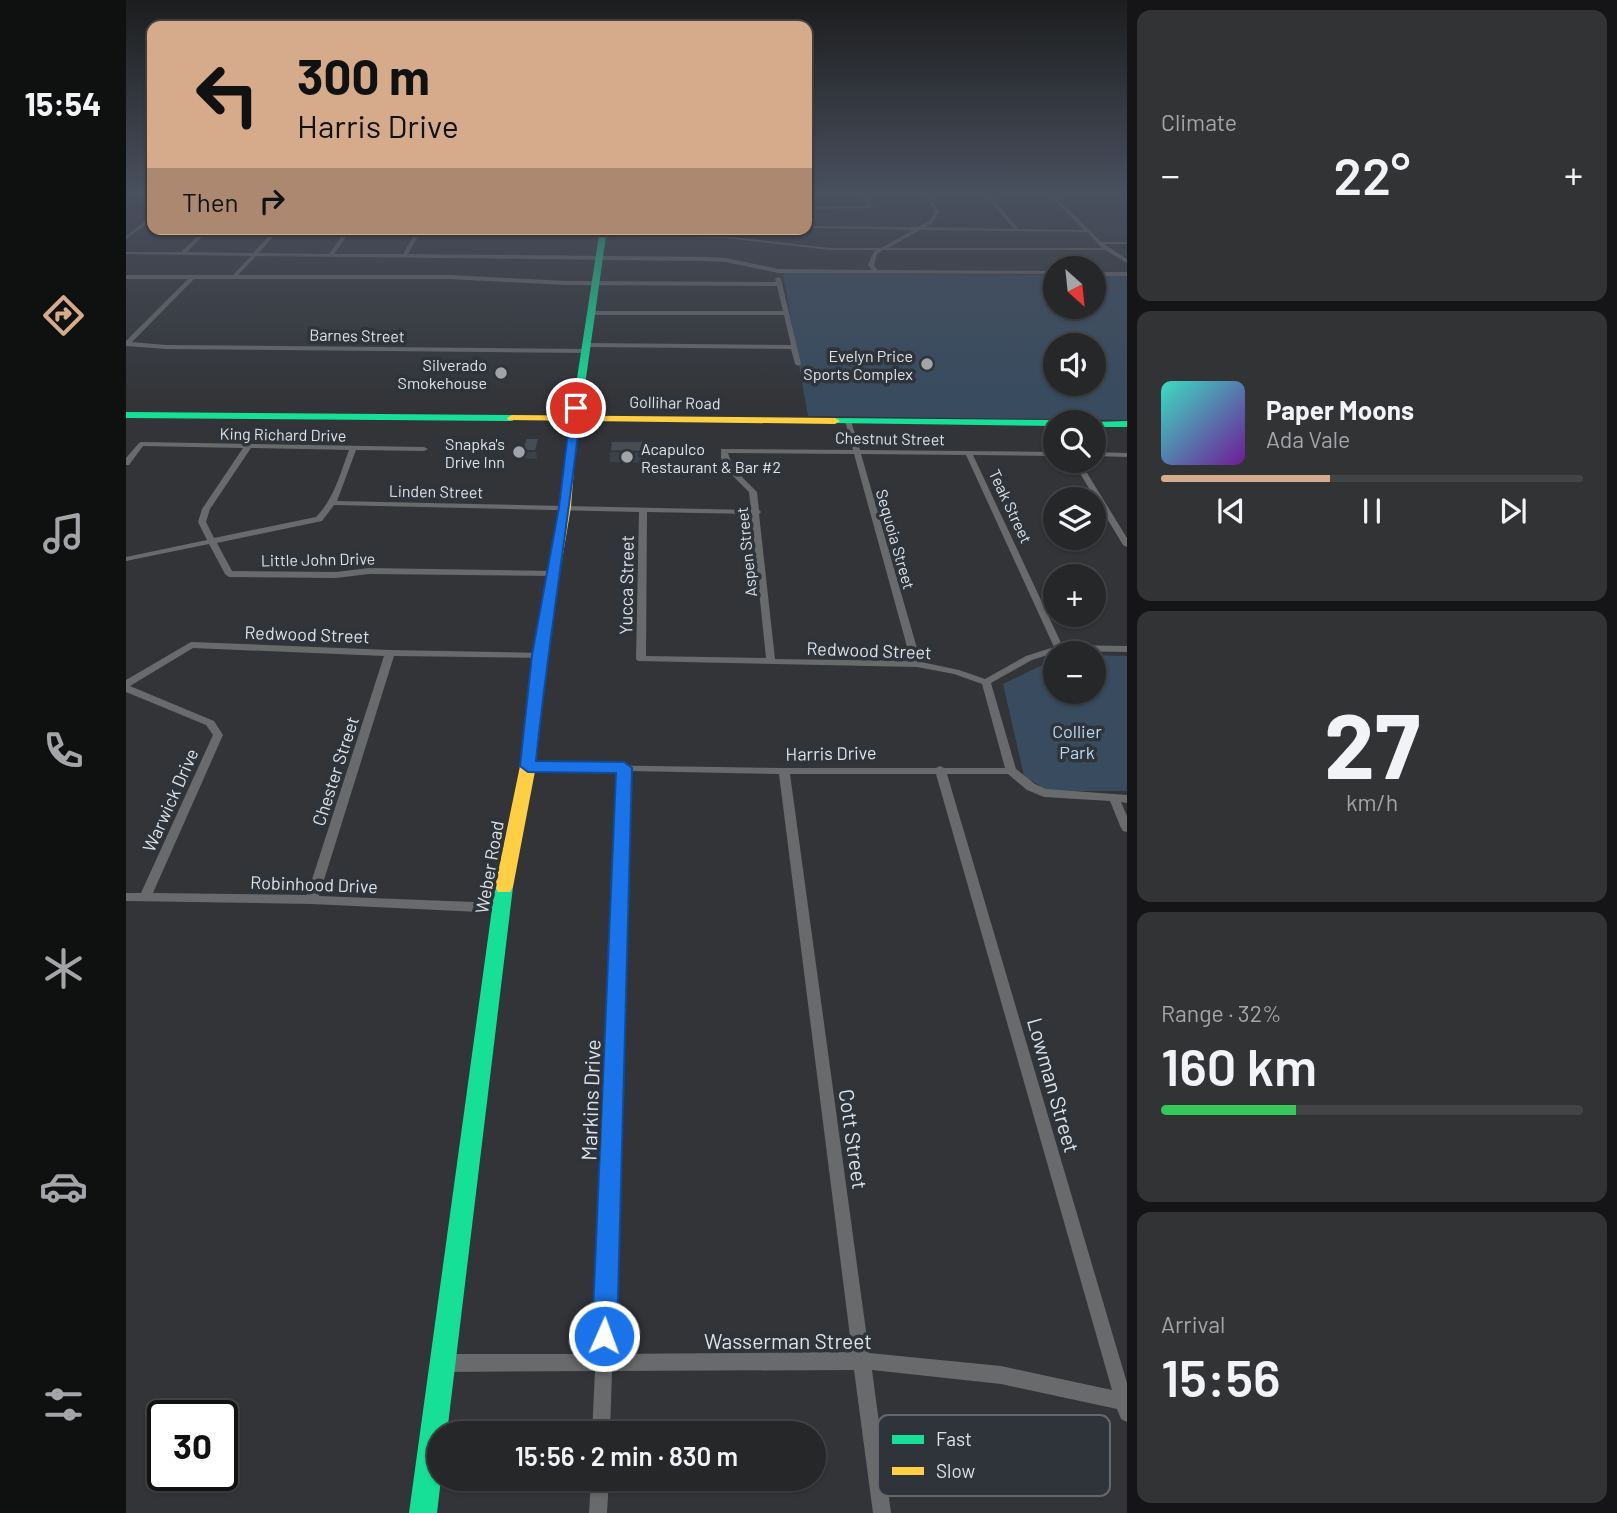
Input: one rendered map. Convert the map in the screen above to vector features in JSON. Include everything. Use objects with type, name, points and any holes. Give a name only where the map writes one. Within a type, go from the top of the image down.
[{"type":"main road","name":"Weber Road","points":[[423,1513],[500,908],[528,766],[539,655],[565,507],[574,418],[588,348],[590,313],[599,262]]},
{"type":"main road","name":"Gollihar Road","points":[[126,415],[1043,423]]},
{"type":"main road","points":[[1106,424],[1127,424]]},
{"type":"street","points":[[234,277],[248,262]]},
{"type":"street","points":[[734,262],[778,271],[1043,274]]},
{"type":"street","points":[[872,262],[876,272]]},
{"type":"street","points":[[778,271],[778,284],[799,364]]},
{"type":"street","points":[[1106,274],[1127,274]]},
{"type":"street","points":[[126,277],[449,277],[595,283],[778,284]]},
{"type":"street","points":[[126,343],[192,278]]},
{"type":"street","points":[[590,313],[785,313]]},
{"type":"street","name":"Barnes Street","points":[[126,343],[166,347],[794,347]]},
{"type":"street","name":"Sequoia Street","points":[[848,421],[917,664]]},
{"type":"street","name":"King Richard Drive","points":[[126,463],[141,444],[424,449]]},
{"type":"street","name":"Little John Drive","points":[[247,447],[205,509],[202,522],[229,574],[336,575],[369,571],[554,573]]},
{"type":"street","points":[[126,559],[318,519],[326,513],[331,503],[353,449]]},
{"type":"street","name":"Chestnut Street","points":[[724,450],[1043,454]]},
{"type":"street","name":"Aspen Street","points":[[724,450],[724,461],[729,470],[753,492],[771,662]]},
{"type":"street","name":"Teak Street","points":[[969,454],[1056,641]]},
{"type":"street","points":[[1106,454],[1127,455]]},
{"type":"street","points":[[1083,473],[1127,545]]},
{"type":"street","name":"Linden Street","points":[[331,503],[757,512]]},
{"type":"street","name":"Yucca Street","points":[[641,659],[643,511]]},
{"type":"street","name":"Redwood Street","points":[[126,686],[191,645],[390,653],[539,655]]},
{"type":"street","points":[[1106,649],[1127,649]]},
{"type":"street","name":"Chester Street","points":[[312,900],[390,653]]},
{"type":"street","points":[[1043,653],[1029,658],[986,682],[1011,771],[1031,787],[1044,793],[1127,799]]},
{"type":"street","name":"Redwood Street","points":[[641,659],[917,664],[956,672],[986,682]]},
{"type":"street","name":"Warwick Drive","points":[[126,686],[210,723],[218,735],[145,898]]},
{"type":"street","name":"Harris Drive","points":[[528,766],[784,771],[1011,771]]},
{"type":"street","name":"Markins Drive","points":[[602,1421],[624,768]]},
{"type":"street","name":"Lowman Street","points":[[940,769],[1126,1405]]},
{"type":"street","name":"Cott Street","points":[[784,771],[878,1481]]},
{"type":"street","points":[[1114,799],[1127,828]]},
{"type":"street","name":"Robinhood Drive","points":[[126,897],[312,900],[500,908]]},
{"type":"street","name":"Wasserman Street","points":[[444,1363],[863,1361],[1001,1375],[1126,1405]]},
{"type":"street","points":[[598,1513],[599,1491]]},
{"type":"green space","name":"Evelyn Price Sports Complex","points":[[783,274],[1043,275],[1043,319],[1106,319],[1106,276],[1127,276],[1127,420],[1106,420],[1106,410],[1043,410],[1043,419],[808,416]]},
{"type":"green space","name":"Collier Park","points":[[1106,655],[1127,656],[1127,791],[1048,791],[1024,776],[1003,684],[1043,665],[1043,704],[1106,704]]},
{"type":"building","points":[[526,438],[539,438],[536,451],[522,451]]},
{"type":"building","points":[[611,441],[644,441],[643,452],[610,451]]},
{"type":"traffic: fast","points":[[570,456],[599,262]]},
{"type":"traffic: fast","points":[[126,415],[512,418]]},
{"type":"traffic: fast","points":[[835,421],[1043,423]]},
{"type":"traffic: fast","points":[[1106,424],[1127,424]]},
{"type":"traffic: fast","points":[[423,1513],[504,887]]},
{"type":"traffic: slow","points":[[512,418],[835,421]]},
{"type":"traffic: slow","points":[[504,887],[528,766],[539,655],[565,507],[570,456]]},
{"type":"place","name":"Evelyn Price Sports Complex","points":[[927,364]]},
{"type":"place","name":"Silverado Smokehouse","points":[[501,373]]},
{"type":"place","name":"Snapka's Drive Inn","points":[[519,452]]},
{"type":"place","name":"Acapulco Restaurant & Bar #2","points":[[627,457]]},
{"type":"route","points":[[576,408],[565,507],[539,655],[528,766],[624,768],[604,1336]]}]
